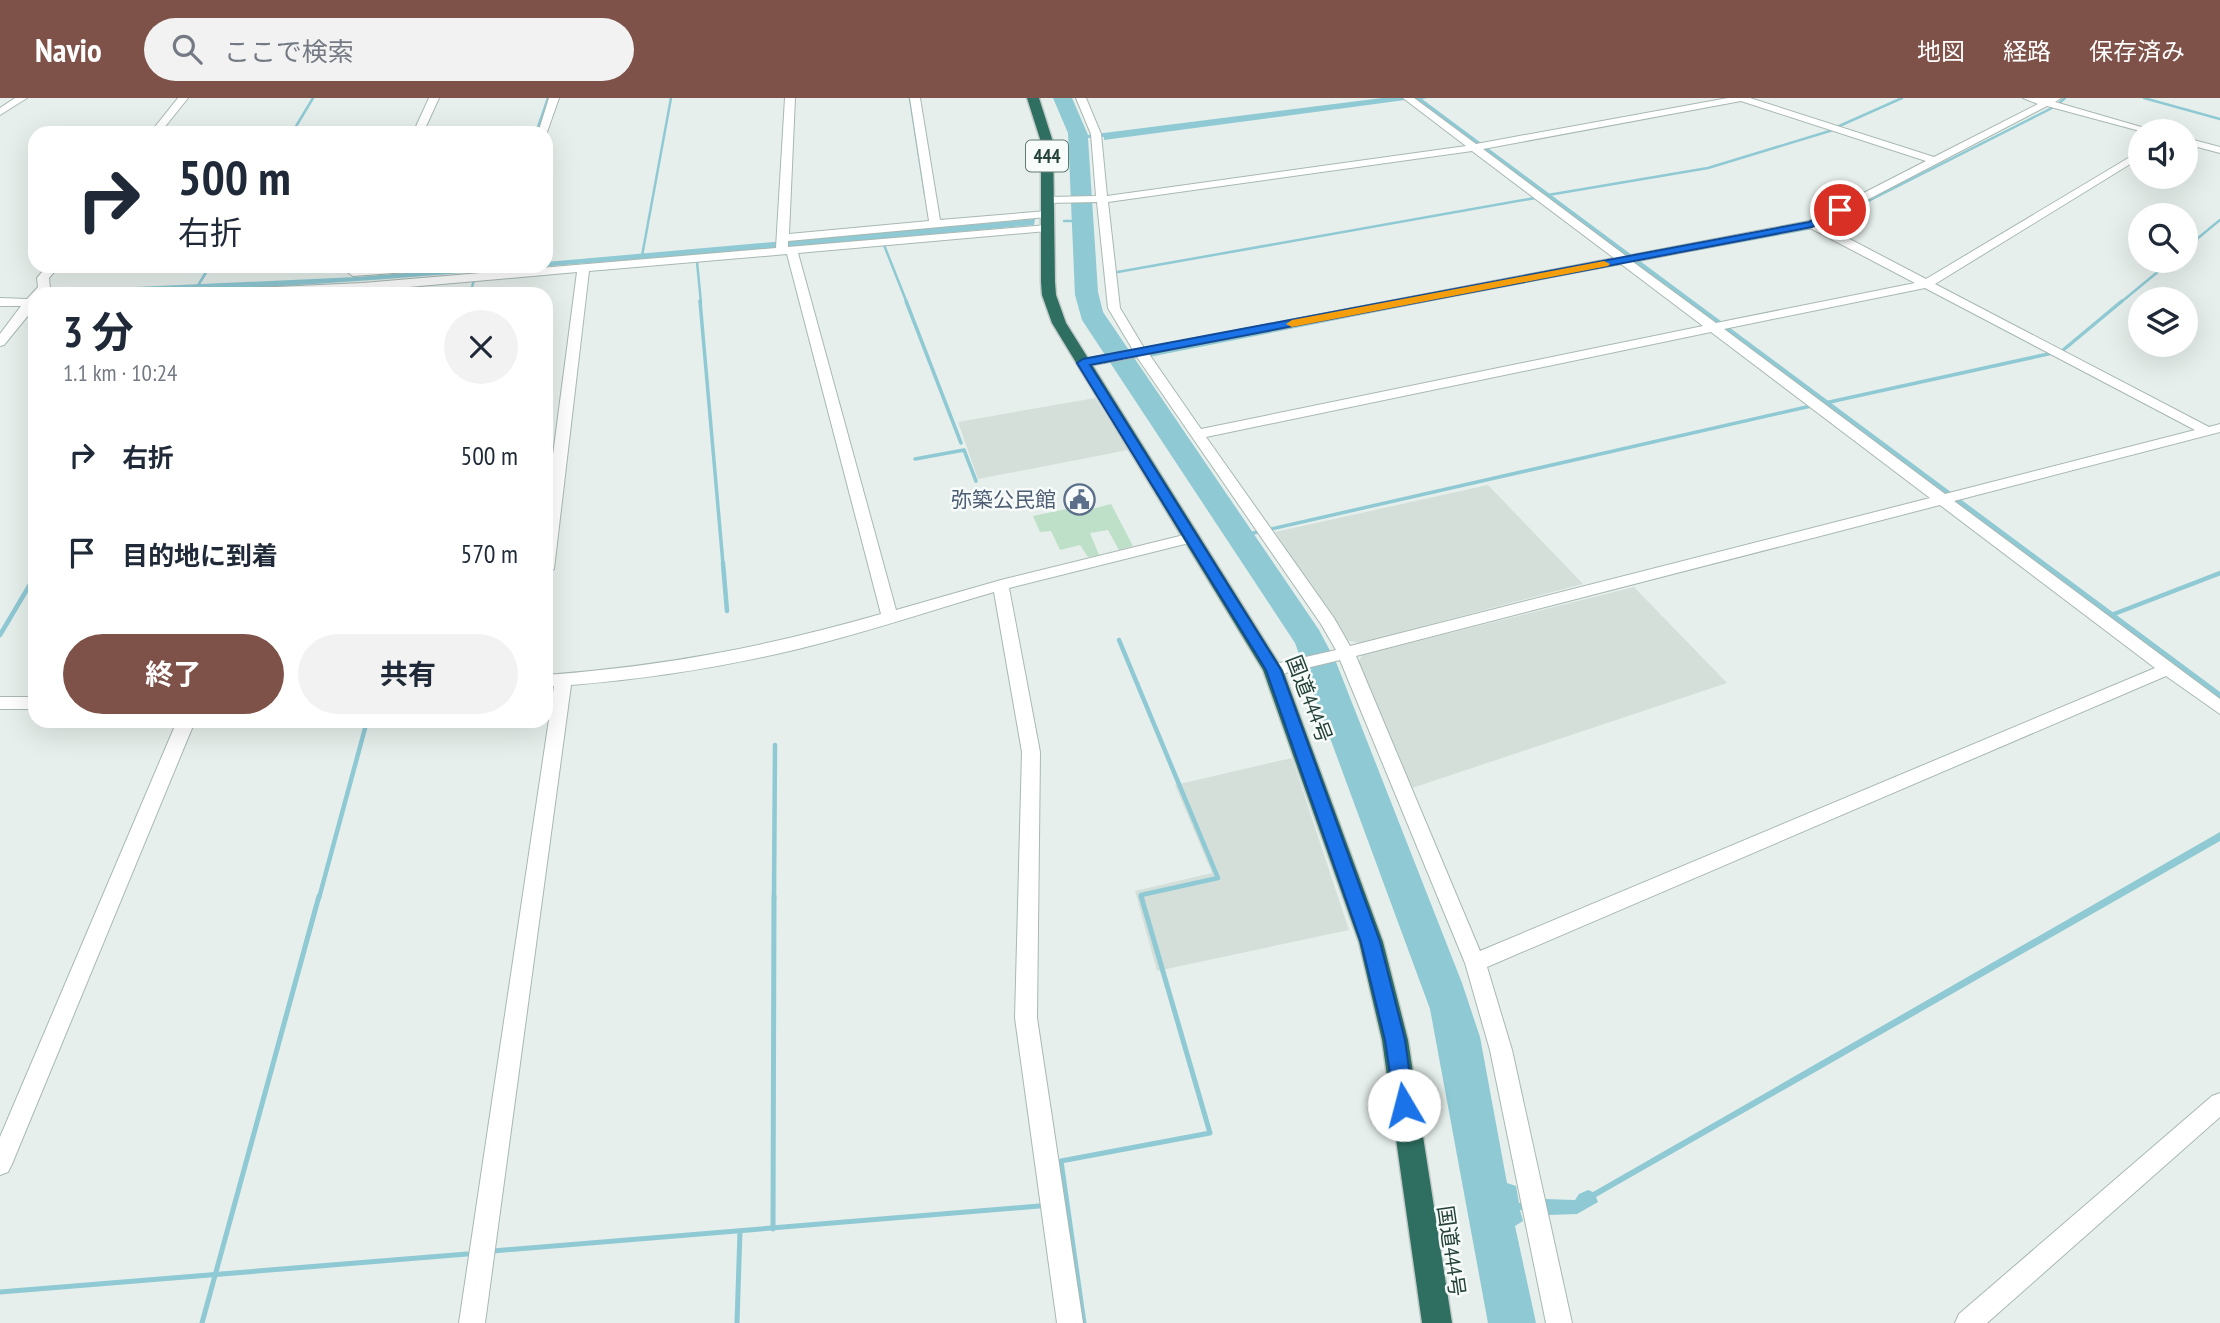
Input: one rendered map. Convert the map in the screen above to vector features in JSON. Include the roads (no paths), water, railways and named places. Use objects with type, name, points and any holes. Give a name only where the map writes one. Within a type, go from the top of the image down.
[{"type":"highway","name":"国道444号","points":[[1033,98],[1048,142],[1049,295],[1059,323],[1092,361],[1192,538],[1284,667],[1371,942],[1395,1040],[1437,1323]]},
{"type":"street","points":[[0,111],[22,98]]},
{"type":"street","points":[[161,126],[183,98]]},
{"type":"street","points":[[421,126],[434,98]]},
{"type":"street","points":[[544,126],[554,98]]},
{"type":"street","points":[[790,98],[784,246],[890,617]]},
{"type":"street","points":[[915,98],[935,224]]},
{"type":"street","points":[[1081,98],[1097,136],[1099,200],[1114,308],[1138,353],[1199,434],[1328,622],[1475,963],[1500,1050],[1559,1323]]},
{"type":"street","points":[[553,271],[1047,217],[1064,200],[1099,200],[1480,147],[1742,98],[1936,161]]},
{"type":"street","points":[[2028,98],[2052,101],[2128,124]]},
{"type":"street","points":[[1409,99],[1480,147],[1950,498],[2220,708]]},
{"type":"street","points":[[1092,361],[1812,224],[2052,101]]},
{"type":"street","points":[[2198,144],[2220,150]]},
{"type":"street","points":[[1199,434],[1926,284],[2128,161]]},
{"type":"street","points":[[784,246],[935,224],[1047,217]]},
{"type":"street","points":[[1812,224],[2057,352],[2214,430]]},
{"type":"street","points":[[553,512],[583,268]]},
{"type":"street","points":[[267,287],[382,273]]},
{"type":"street","points":[[392,287],[533,273]]},
{"type":"street","points":[[0,302],[28,300]]},
{"type":"street","points":[[0,342],[28,307]]},
{"type":"street","points":[[1284,667],[2214,430]]},
{"type":"street","points":[[555,681],[634,674],[711,662],[800,643],[1001,585],[1192,538]]},
{"type":"street","points":[[1001,585],[1005,594],[1031,752],[1026,1018],[1070,1323]]},
{"type":"street","points":[[1475,963],[2168,669]]},
{"type":"street","points":[[0,704],[28,703]]},
{"type":"street","points":[[0,1164],[183,728]]},
{"type":"street","points":[[472,1323],[549,728]]},
{"type":"street","points":[[1968,1323],[2220,1103]]},
{"type":"water","points":[[1053,98],[1072,98],[1088,135],[1382,98],[1428,98],[1422,99],[2220,692],[2220,700],[1477,146],[1405,100],[1104,140],[1104,137],[1088,138],[1098,292],[1103,312],[1319,630],[1336,662],[1462,983],[1480,1037],[1507,1183],[1516,1186],[1519,1203],[1545,1204],[1545,1199],[1575,1200],[1579,1194],[1588,1190],[1593,1192],[2220,832],[2220,841],[1596,1197],[1598,1202],[1577,1214],[1548,1215],[1547,1210],[1520,1210],[1523,1221],[1515,1226],[1536,1323],[1488,1323],[1430,1009],[1295,643],[1082,320],[1075,295],[1068,133]]},
{"type":"water","points":[[1035,219],[1034,225],[707,254],[553,266],[553,261]]},
{"type":"water","points":[[406,273],[460,273],[264,287],[136,287]]},
{"type":"waterway","points":[[296,126],[313,98]]},
{"type":"waterway","points":[[538,126],[548,98]]},
{"type":"waterway","points":[[642,256],[671,98]]},
{"type":"waterway","points":[[910,98],[925,194]]},
{"type":"waterway","points":[[1837,127],[1902,98]]},
{"type":"waterway","points":[[2058,104],[2065,98]]},
{"type":"waterway","points":[[2144,98],[2220,119]]},
{"type":"waterway","points":[[1821,225],[2052,108]]},
{"type":"waterway","points":[[1548,195],[1708,168],[1833,130]]},
{"type":"waterway","points":[[1112,273],[1535,198]]},
{"type":"waterway","points":[[2198,238],[2220,220]]},
{"type":"waterway","points":[[1064,221],[1072,221]]},
{"type":"waterway","points":[[1693,250],[1812,228]]},
{"type":"waterway","points":[[884,245],[907,303]]},
{"type":"waterway","points":[[697,262],[701,303]]},
{"type":"waterway","points":[[197,287],[206,273]]},
{"type":"waterway","points":[[2120,303],[2156,273]]},
{"type":"waterway","points":[[472,287],[474,280]]},
{"type":"waterway","points":[[1414,303],[1451,296]]},
{"type":"waterway","points":[[700,301],[723,564]]},
{"type":"waterway","points":[[906,301],[961,443]]},
{"type":"waterway","points":[[1150,355],[1423,301]]},
{"type":"waterway","points":[[1825,403],[2062,351],[2122,301]]},
{"type":"waterway","points":[[1249,534],[1811,406]]},
{"type":"waterway","points":[[915,459],[964,450],[976,481]]},
{"type":"waterway","points":[[723,563],[727,611]]},
{"type":"waterway","points":[[2114,614],[2220,573]]},
{"type":"waterway","points":[[0,635],[28,588]]},
{"type":"waterway","points":[[1119,640],[1218,878],[1141,895],[1142,898]]},
{"type":"waterway","points":[[319,898],[365,728]]},
{"type":"waterway","points":[[774,898],[775,745]]},
{"type":"waterway","points":[[215,1274],[319,896]]},
{"type":"waterway","points":[[773,1228],[774,896]]},
{"type":"waterway","points":[[1084,1323],[1061,1161],[1210,1133],[1141,896]]},
{"type":"waterway","points":[[773,1228],[1039,1206]]},
{"type":"waterway","points":[[493,1251],[773,1228]]},
{"type":"waterway","points":[[737,1323],[740,1231]]},
{"type":"waterway","points":[[215,1274],[467,1254]]},
{"type":"waterway","points":[[0,1292],[215,1274]]},
{"type":"waterway","points":[[202,1323],[215,1274]]},
{"type":"place","name":"弥築公民館","points":[[1079,500]]}]
